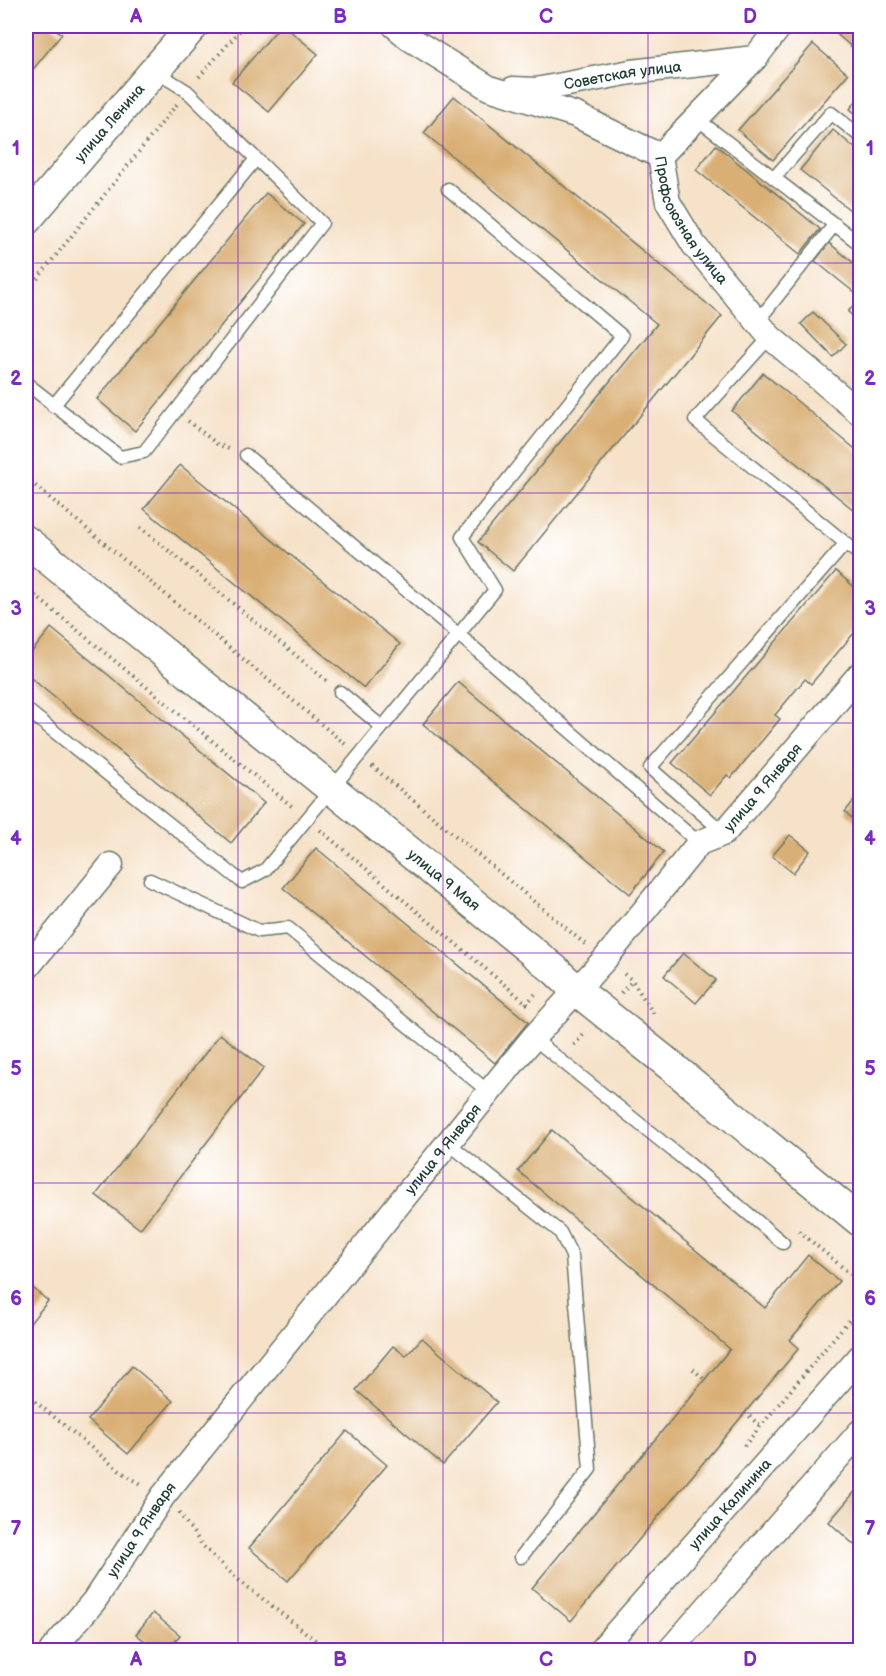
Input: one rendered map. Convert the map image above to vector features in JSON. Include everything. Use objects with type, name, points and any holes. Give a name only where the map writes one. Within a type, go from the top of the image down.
[{"type":"street","name":"улица Ленина","points":[[26,220],[193,26]]},
{"type":"street","name":"Профсоюзная улица","points":[[395,26],[409,38],[489,88],[576,115],[660,156],[668,201],[694,245],[764,329],[861,412]]},
{"type":"street","points":[[660,156],[755,58],[780,26]]},
{"type":"street","name":"Советская улица","points":[[489,88],[536,90],[631,72],[755,58]]},
{"type":"street","name":"улица 9 Мая","points":[[26,541],[861,1221]]},
{"type":"street","name":"улица 9 Января","points":[[52,1650],[94,1601],[163,1496],[489,1092],[605,959],[699,843],[724,833],[861,674]]},
{"type":"street","points":[[26,969],[111,865]]},
{"type":"street","name":"улица Калинина","points":[[602,1650],[861,1357]]},
{"type":"street","points":[[670,1650],[861,1432]]},
{"type":"lane","points":[[26,383],[120,457],[144,452],[322,223],[187,91],[154,70]]},
{"type":"lane","points":[[774,178],[831,113],[861,136]]},
{"type":"lane","points":[[696,118],[861,244]]},
{"type":"lane","points":[[53,406],[256,159]]},
{"type":"lane","points":[[26,709],[242,882],[265,870],[459,635],[495,590],[462,537],[622,336],[448,189]]},
{"type":"lane","points":[[835,224],[764,329],[695,420],[861,555]]},
{"type":"lane","points":[[246,455],[459,635],[699,843]]},
{"type":"lane","points":[[724,833],[651,768],[846,543]]},
{"type":"lane","points":[[340,692],[382,728]]},
{"type":"lane","points":[[150,880],[259,932],[288,928],[489,1092]]},
{"type":"lane","points":[[541,1030],[687,1162],[783,1243]]},
{"type":"lane","points":[[448,1143],[560,1232],[572,1256],[590,1468],[521,1557]]},
{"type":"path","points":[[26,293],[187,91],[244,26]]},
{"type":"path","points":[[193,425],[217,444]]},
{"type":"path","points":[[26,478],[632,981],[656,1017]]},
{"type":"path","points":[[140,527],[340,692]]},
{"type":"path","points":[[26,588],[308,820],[541,1030]]},
{"type":"path","points":[[794,1227],[859,1281]]},
{"type":"path","points":[[745,1412],[761,1427],[861,1306]]},
{"type":"path","points":[[693,1369],[705,1380]]},
{"type":"building","points":[[26,26],[51,26],[62,34],[26,78]]},
{"type":"building","points":[[280,26],[284,26],[318,54],[269,112],[232,82]]},
{"type":"building","points":[[827,26],[860,26],[860,54]]},
{"type":"building","points":[[813,44],[848,74],[773,160],[738,130]]},
{"type":"building","points":[[454,96],[722,316],[513,571],[478,542],[657,324],[424,133]]},
{"type":"building","points":[[860,96],[860,118],[850,109]]},
{"type":"building","points":[[833,130],[860,152],[860,218],[800,170]]},
{"type":"building","points":[[716,145],[820,229],[800,254],[696,170]]},
{"type":"building","points":[[266,193],[304,224],[135,431],[97,399]]},
{"type":"building","points":[[829,243],[860,268],[860,297],[815,261]]},
{"type":"building","points":[[860,297],[860,322],[848,312]]},
{"type":"building","points":[[813,312],[846,344],[833,357],[801,324]]},
{"type":"building","points":[[763,373],[860,453],[860,515],[732,411]]},
{"type":"building","points":[[180,465],[400,644],[364,688],[144,509]]},
{"type":"building","points":[[836,571],[860,592],[860,615],[857,619],[860,626],[811,684],[805,679],[775,715],[780,719],[731,778],[727,775],[710,795],[672,763]]},
{"type":"building","points":[[51,628],[264,803],[231,843],[26,674],[26,659]]},
{"type":"building","points":[[458,682],[664,852],[630,894],[423,724]]},
{"type":"building","points":[[860,793],[860,825],[845,812]]},
{"type":"building","points":[[790,835],[810,851],[793,873],[772,856]]},
{"type":"building","points":[[316,848],[528,1022],[495,1063],[283,888]]},
{"type":"building","points":[[683,953],[716,980],[696,1003],[664,976]]},
{"type":"building","points":[[220,1034],[264,1068],[140,1229],[96,1195]]},
{"type":"building","points":[[552,1130],[765,1308],[808,1255],[839,1281],[790,1340],[799,1348],[571,1621],[532,1588],[730,1349],[518,1171]]},
{"type":"building","points":[[26,1282],[48,1301],[26,1328]]},
{"type":"building","points":[[422,1338],[497,1402],[443,1465],[356,1390],[393,1346],[406,1356]]},
{"type":"building","points":[[132,1366],[173,1401],[128,1454],[88,1420]]},
{"type":"building","points":[[347,1431],[387,1465],[288,1581],[249,1548]]},
{"type":"building","points":[[858,1488],[860,1490],[860,1550],[829,1522]]},
{"type":"building","points":[[153,1613],[180,1635],[167,1650],[156,1650],[136,1634]]}]
